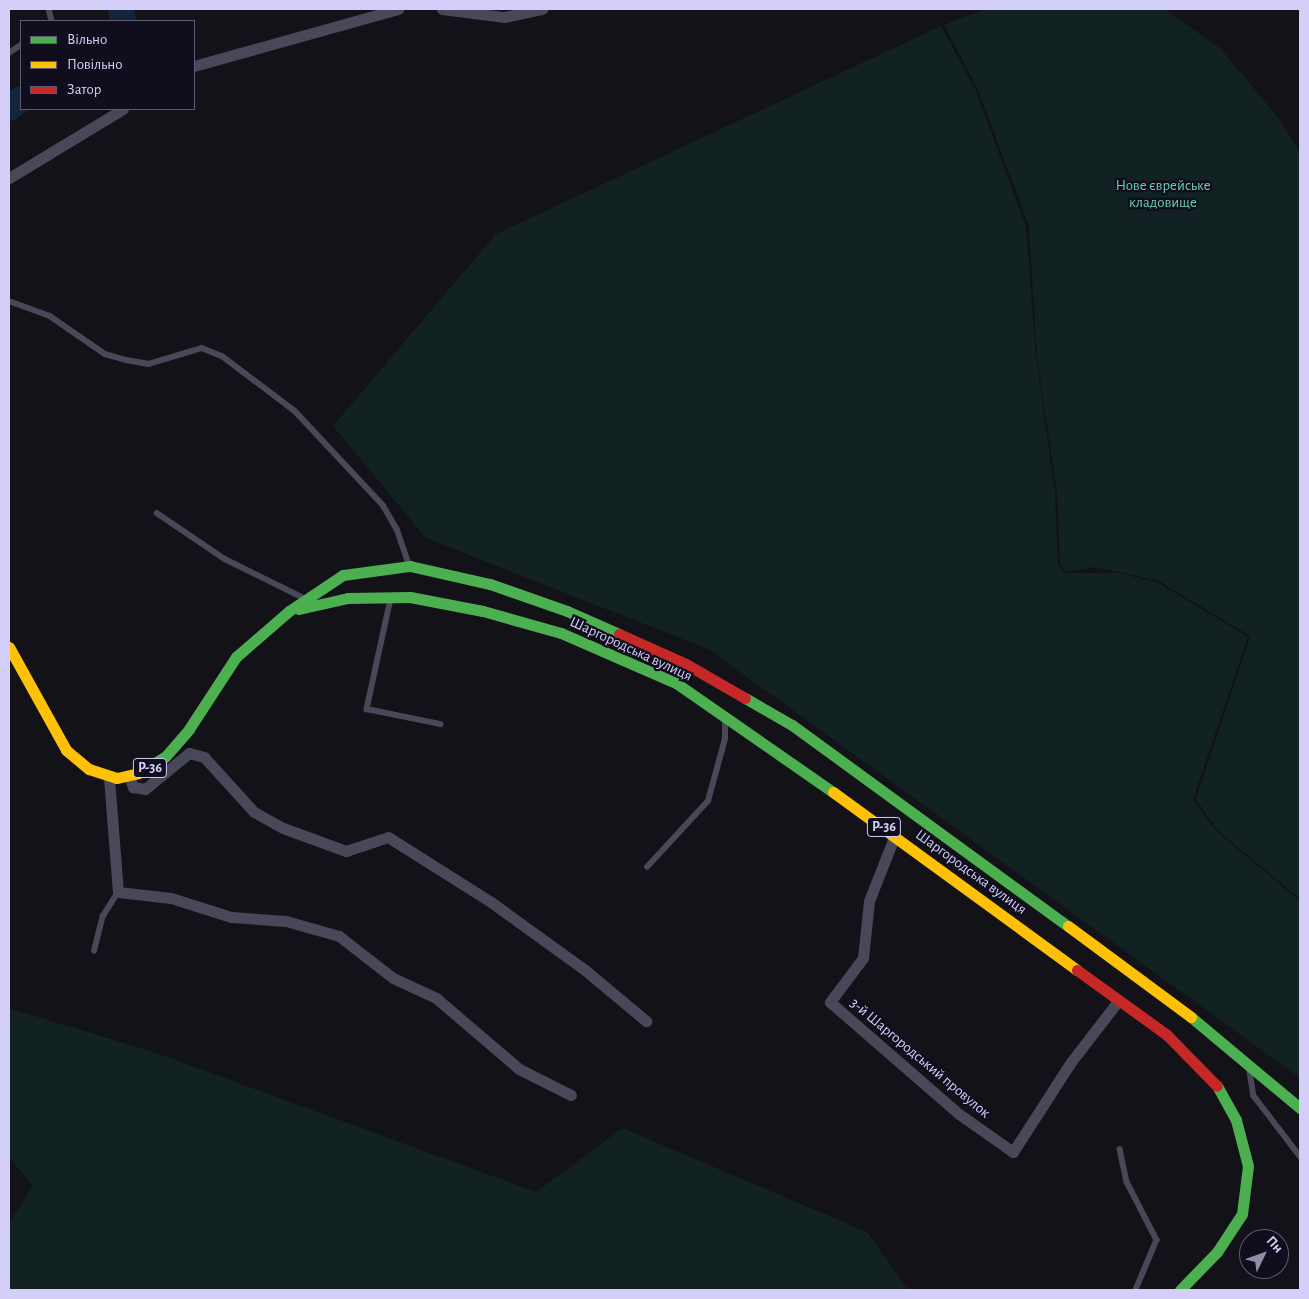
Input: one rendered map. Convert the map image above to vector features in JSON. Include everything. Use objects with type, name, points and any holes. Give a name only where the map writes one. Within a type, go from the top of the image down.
[{"type":"main road","name":"Шаргородська вулиця","points":[[109,778],[146,771],[165,757],[189,729],[236,657],[289,611],[343,575],[410,566],[490,584],[567,610],[686,664],[740,692],[792,725],[1184,1011],[1300,1108]]},
{"type":"main road","name":"Шаргородська вулиця","points":[[289,611],[348,598],[410,597],[484,611],[561,632],[676,683],[725,715],[895,835],[1167,1035],[1216,1084],[1236,1120],[1248,1166],[1242,1214],[1217,1252],[1180,1290]]},
{"type":"main road","points":[[9,647],[66,750],[89,769],[109,778]]},
{"type":"street","points":[[195,66],[398,9]]},
{"type":"street","points":[[442,9],[504,17],[542,9]]},
{"type":"street","points":[[9,178],[121,110]]},
{"type":"street","points":[[129,775],[133,787],[144,789],[189,753],[204,757],[254,812],[283,828],[346,850],[388,837],[499,907],[585,970],[646,1021]]},
{"type":"street","points":[[109,778],[118,892],[171,898],[231,917],[286,921],[339,936],[393,978],[436,998],[519,1069],[571,1095]]},
{"type":"street","name":"3-й Шаргородський провулок","points":[[895,835],[869,901],[863,958],[830,1002],[959,1114],[1014,1152],[1071,1062],[1119,1000]]},
{"type":"lane","points":[[9,53],[20,47]]},
{"type":"lane","points":[[9,301],[50,316],[112,356],[149,364],[202,348],[222,356],[263,390],[295,411],[384,505],[397,529],[410,566]]},
{"type":"lane","points":[[156,513],[225,559],[306,599]]},
{"type":"lane","points":[[391,597],[367,709],[440,724]]},
{"type":"lane","points":[[647,867],[708,801],[725,739],[725,715]]},
{"type":"lane","points":[[94,951],[103,916],[118,892]]},
{"type":"lane","points":[[1249,1065],[1254,1096],[1300,1156]]},
{"type":"lane","points":[[1120,1149],[1127,1182],[1157,1240],[1136,1290]]},
{"type":"green space","name":"Нове єврейське кладовище","points":[[985,9],[1165,9],[1221,49],[1281,121],[1300,153],[1300,899],[1216,829],[1196,799],[1250,636],[1159,581],[1095,567],[1066,572],[1060,564],[1057,493],[1037,357],[1029,226],[978,90],[944,25]]},
{"type":"green space","points":[[941,26],[976,91],[1026,227],[1036,356],[1055,493],[1058,565],[1065,573],[1119,573],[1158,583],[1248,637],[1193,799],[1215,830],[1300,901],[1300,1078],[710,650],[426,538],[333,426],[496,234]]},
{"type":"green space","points":[[9,1008],[156,1053],[536,1192],[622,1128],[867,1232],[908,1290],[9,1290],[9,1223],[33,1186],[9,1157]]},
{"type":"waterway","points":[[121,9],[123,20]]},
{"type":"waterway","points":[[9,108],[20,100]]},
{"type":"traffic: fast","points":[[138,773],[165,757],[189,729],[236,657],[289,611],[343,575],[410,566],[490,584],[567,611],[619,634]]},
{"type":"traffic: fast","points":[[299,609],[348,598],[410,597],[483,611],[561,633],[676,683],[833,792]]},
{"type":"traffic: fast","points":[[745,698],[792,725],[1068,926]]},
{"type":"traffic: fast","points":[[1191,1017],[1300,1108]]},
{"type":"traffic: fast","points":[[1180,1290],[1217,1252],[1242,1214],[1248,1166],[1236,1120],[1217,1086]]},
{"type":"traffic: slow","points":[[9,647],[66,750],[89,769],[117,778],[138,773]]},
{"type":"traffic: slow","points":[[833,792],[1077,970]]},
{"type":"traffic: slow","points":[[1068,926],[1191,1017]]},
{"type":"traffic: jam","points":[[619,634],[686,664],[745,698]]},
{"type":"traffic: jam","points":[[1077,970],[1167,1035],[1217,1086]]}]
